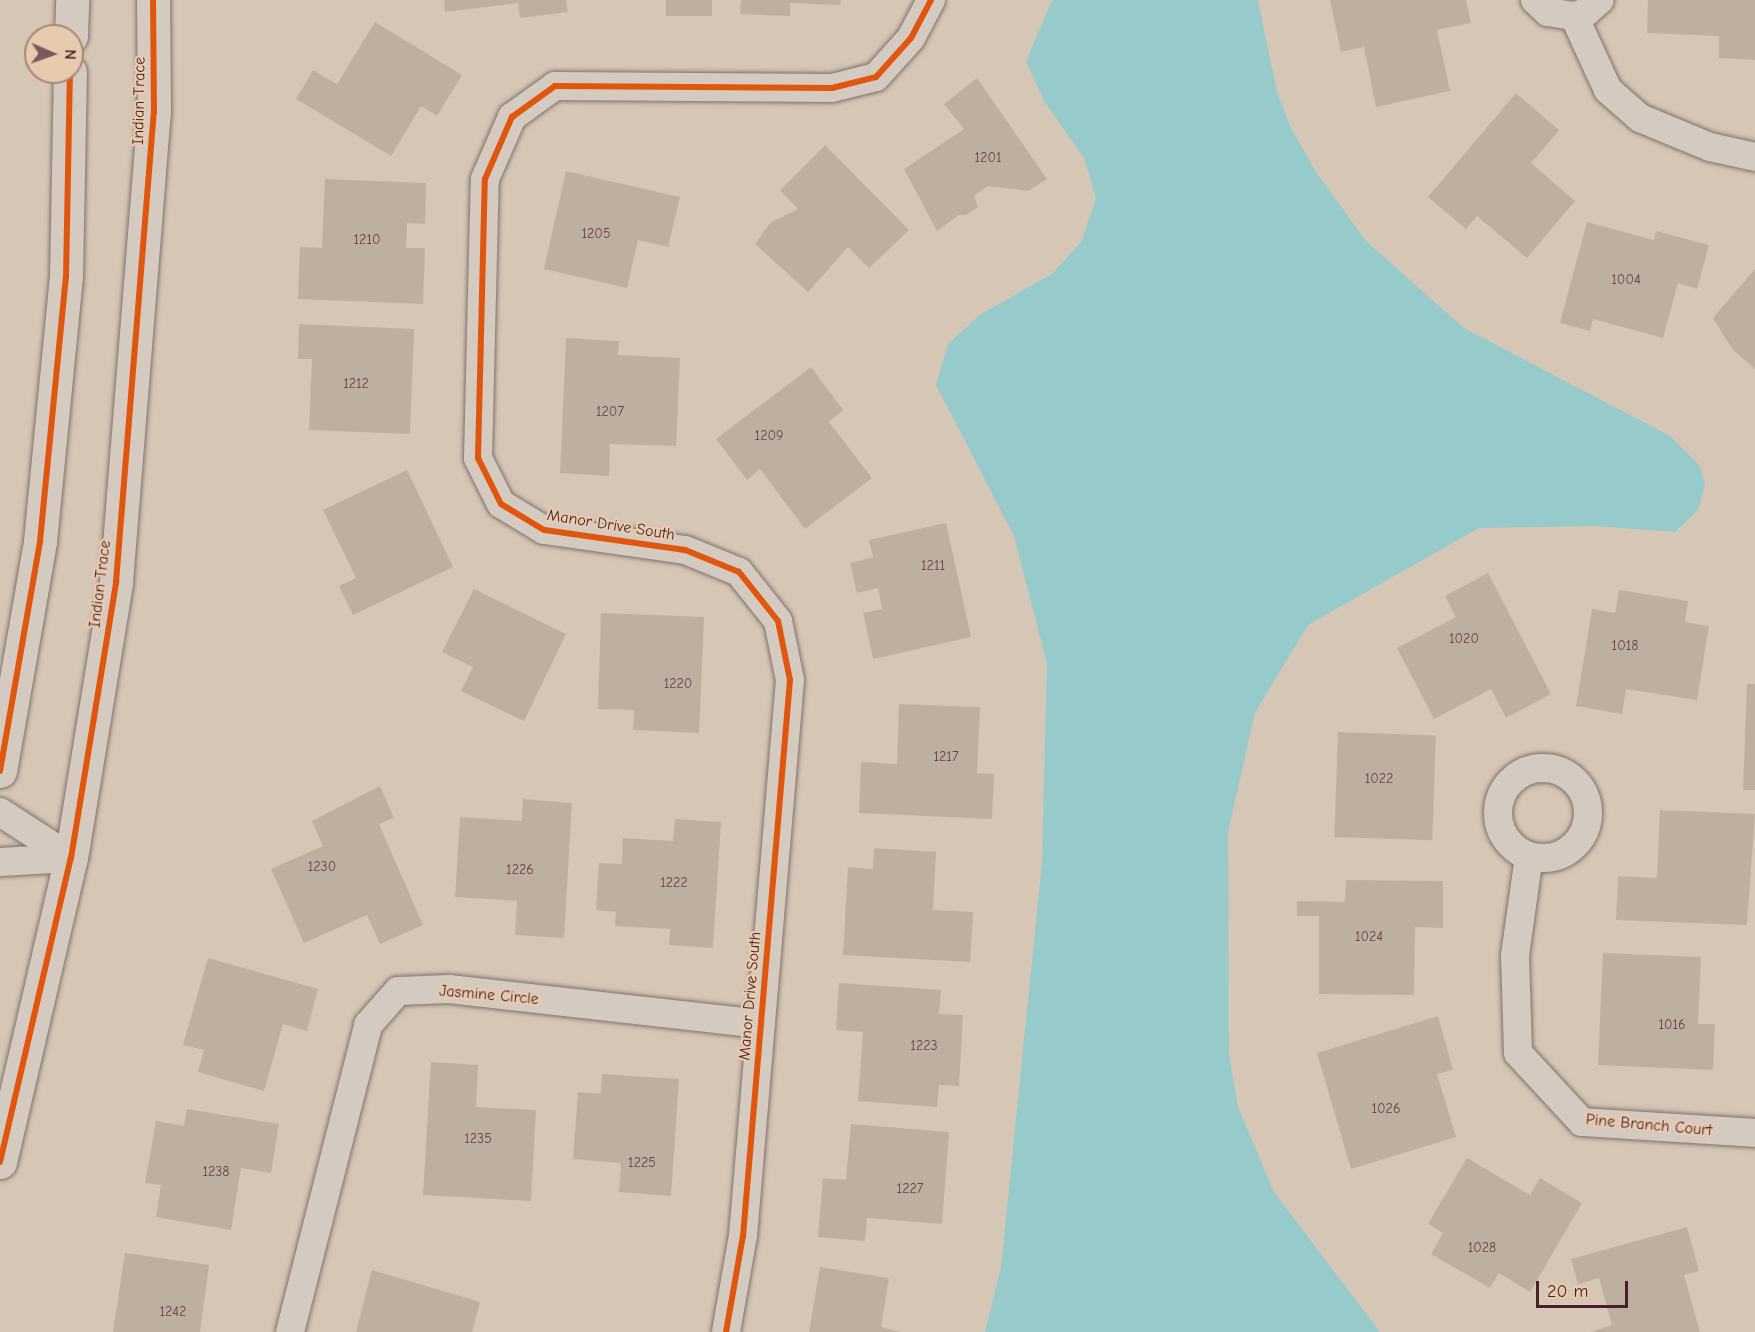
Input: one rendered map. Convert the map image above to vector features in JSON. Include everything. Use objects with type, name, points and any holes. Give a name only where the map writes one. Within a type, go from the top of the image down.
[{"type":"main road","points":[[71,24],[72,0]]},
{"type":"main road","name":"Indian Trace","points":[[0,1162],[71,858],[116,582],[154,112],[153,0]]},
{"type":"main road","points":[[0,771],[40,541],[66,277],[70,84]]},
{"type":"street","name":"Manor Drive South","points":[[726,1332],[743,1236],[790,680],[778,621],[739,572],[686,550],[544,530],[501,504],[478,458],[485,179],[512,117],[555,86],[832,88],[876,77],[911,38],[932,0]]},
{"type":"street","points":[[1535,0],[1548,12],[1574,16],[1586,12],[1600,0]]},
{"type":"street","points":[[1574,16],[1608,90],[1640,118],[1710,147],[1755,157]]},
{"type":"street","points":[[0,812],[71,858]]},
{"type":"street","name":"Pine Branch Court","points":[[1528,856],[1515,956],[1518,1053],[1582,1122],[1755,1133]]},
{"type":"street","points":[[0,862],[71,858]]},
{"type":"street","name":"Jasmine Circle","points":[[290,1332],[368,1025],[398,991],[449,989],[761,1024]]},
{"type":"water","points":[[1052,0],[1258,0],[1277,92],[1290,126],[1316,172],[1366,241],[1464,328],[1670,436],[1700,466],[1705,485],[1698,510],[1675,532],[1594,526],[1479,528],[1308,625],[1255,713],[1228,832],[1229,1053],[1238,1107],[1274,1192],[1380,1332],[985,1332],[1001,1267],[1042,862],[1047,664],[1014,536],[936,385],[948,344],[981,314],[1052,274],[1081,242],[1096,198],[1084,158],[1044,101],[1026,61]]},
{"type":"building","points":[[444,0],[566,0],[568,12],[520,18],[518,3],[445,12]]},
{"type":"building","points":[[666,0],[712,0],[712,16],[666,16]]},
{"type":"building","points":[[741,0],[841,0],[840,5],[790,3],[790,16],[740,14]]},
{"type":"building","points":[[1330,0],[1466,0],[1471,23],[1437,30],[1450,91],[1376,107],[1364,47],[1341,52]]},
{"type":"building","points":[[1648,0],[1755,0],[1755,60],[1719,58],[1719,36],[1647,33]]},
{"type":"building","points":[[375,22],[462,75],[437,116],[421,106],[391,156],[296,99],[313,70],[337,84]]},
{"type":"building","points":[[977,78],[1047,179],[1028,191],[988,186],[974,196],[978,207],[966,215],[959,215],[937,231],[904,169],[964,129],[944,104]]},
{"type":"building","points":[[1516,93],[1559,130],[1531,163],[1575,201],[1527,258],[1477,216],[1466,229],[1428,197]]},
{"type":"building","points":[[825,145],[909,230],[869,268],[848,247],[808,292],[755,244],[770,223],[798,209],[780,190]]},
{"type":"building","points":[[566,171],[680,197],[668,247],[638,240],[627,288],[544,269]]},
{"type":"building","points":[[325,179],[426,183],[425,224],[407,223],[406,248],[425,248],[423,304],[298,299],[300,247],[322,248]]},
{"type":"building","points":[[1587,222],[1654,240],[1656,231],[1709,245],[1697,289],[1678,283],[1663,338],[1593,319],[1590,331],[1560,323]]},
{"type":"building","points":[[1755,269],[1755,369],[1733,350],[1713,318]]},
{"type":"building","points":[[299,324],[414,329],[410,434],[309,430],[312,359],[298,359]]},
{"type":"building","points":[[566,338],[619,341],[618,355],[680,358],[676,446],[610,444],[609,476],[560,473]]},
{"type":"building","points":[[811,367],[843,410],[829,422],[872,478],[805,529],[760,469],[747,480],[716,439]]},
{"type":"building","points":[[407,470],[453,567],[353,615],[339,586],[356,578],[323,510]]},
{"type":"building","points":[[946,523],[971,637],[873,659],[863,613],[882,609],[878,588],[857,593],[850,563],[873,557],[869,540]]},
{"type":"building","points":[[1488,573],[1551,694],[1506,718],[1491,689],[1434,719],[1397,648],[1456,617],[1445,596]]},
{"type":"building","points":[[474,589],[566,634],[524,721],[461,691],[473,667],[442,652]]},
{"type":"building","points":[[1619,590],[1688,601],[1685,622],[1709,626],[1697,700],[1626,689],[1622,714],[1576,706],[1592,609],[1615,613]]},
{"type":"building","points":[[601,613],[704,617],[699,733],[633,730],[634,710],[598,709]]},
{"type":"building","points":[[1747,684],[1755,684],[1755,790],[1743,790]]},
{"type":"building","points":[[899,704],[980,707],[977,773],[994,774],[992,819],[859,813],[861,762],[897,764]]},
{"type":"building","points":[[1338,732],[1436,735],[1432,840],[1334,837]]},
{"type":"building","points":[[380,786],[394,818],[379,824],[423,925],[380,944],[367,915],[304,943],[271,869],[323,846],[312,821]]},
{"type":"building","points":[[523,799],[572,803],[564,938],[515,935],[517,901],[455,897],[460,817],[522,821]]},
{"type":"building","points":[[1660,810],[1755,814],[1747,925],[1616,920],[1618,876],[1657,878]]},
{"type":"building","points":[[675,819],[721,822],[713,948],[669,945],[670,929],[615,926],[616,912],[596,910],[599,863],[622,864],[623,838],[673,841]]},
{"type":"building","points":[[874,848],[936,852],[933,910],[973,912],[970,962],[843,955],[848,867],[873,869]]},
{"type":"building","points":[[1346,880],[1443,881],[1443,928],[1415,927],[1414,995],[1319,994],[1319,916],[1297,916],[1297,901],[1345,902]]},
{"type":"building","points":[[1603,953],[1701,957],[1698,1024],[1715,1024],[1713,1070],[1598,1065]]},
{"type":"building","points":[[208,958],[318,989],[307,1031],[283,1024],[264,1091],[198,1072],[204,1050],[183,1045]]},
{"type":"building","points":[[839,983],[941,990],[939,1014],[963,1015],[959,1086],[939,1085],[937,1107],[858,1101],[863,1032],[836,1030]]},
{"type":"building","points":[[1438,1016],[1453,1070],[1437,1074],[1456,1137],[1351,1169],[1317,1053]]},
{"type":"building","points":[[431,1062],[478,1065],[476,1107],[536,1110],[531,1201],[423,1195]]},
{"type":"building","points":[[602,1074],[679,1079],[671,1196],[619,1192],[621,1163],[573,1159],[578,1092],[601,1094]]},
{"type":"building","points":[[187,1109],[279,1124],[271,1173],[241,1168],[231,1230],[156,1217],[161,1185],[145,1183],[156,1121],[184,1126]]},
{"type":"building","points":[[851,1124],[949,1132],[942,1224],[867,1218],[865,1241],[818,1237],[823,1178],[846,1180]]},
{"type":"building","points":[[1467,1158],[1530,1195],[1540,1178],[1582,1203],[1530,1292],[1499,1273],[1490,1288],[1431,1254],[1443,1233],[1428,1224]]},
{"type":"building","points":[[1687,1227],[1699,1271],[1684,1275],[1700,1332],[1591,1332],[1612,1325],[1599,1278],[1578,1284],[1571,1259]]},
{"type":"building","points":[[125,1253],[209,1265],[200,1332],[113,1332]]},
{"type":"building","points":[[820,1267],[889,1278],[881,1327],[900,1332],[809,1332]]},
{"type":"building","points":[[372,1270],[480,1302],[472,1332],[356,1332]]},
{"type":"cycle path","points":[[0,1162],[71,858],[116,582],[154,112],[153,0]]},
{"type":"cycle path","points":[[726,1332],[743,1236],[790,680],[778,621],[739,572],[685,550],[544,530],[501,504],[478,458],[485,179],[512,117],[555,86],[832,88],[876,77],[911,38],[931,0]]},
{"type":"cycle path","points":[[0,771],[40,541],[66,277],[70,84]]}]
